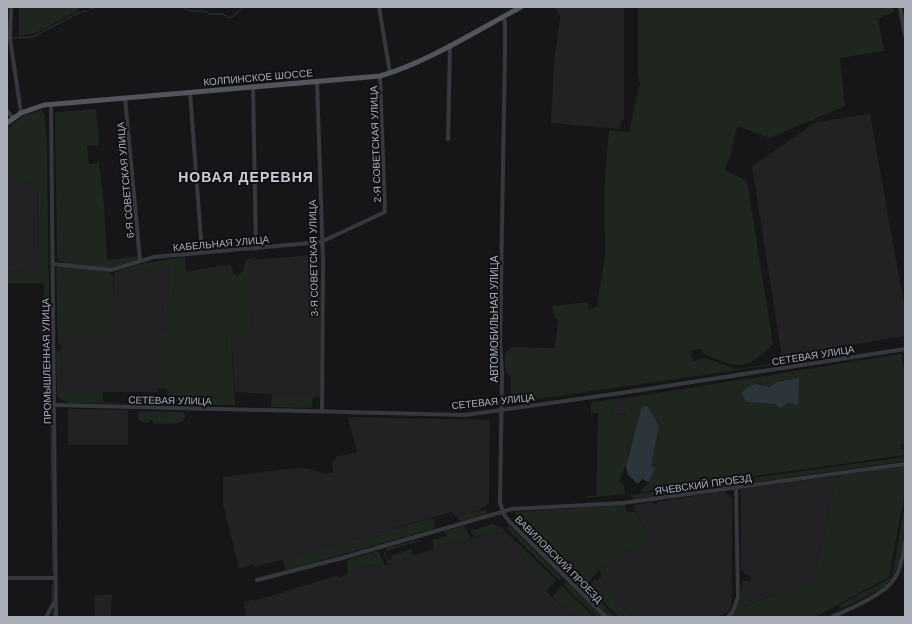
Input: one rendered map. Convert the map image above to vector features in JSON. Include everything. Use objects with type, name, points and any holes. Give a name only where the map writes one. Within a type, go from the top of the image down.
[{"type":"main road","name":"КОЛПИНСКОЕ ШОССЕ","points":[[7,123],[21,113],[35,107],[51,104],[380,76],[390,73],[450,45],[521,7]]},
{"type":"street","points":[[11,7],[10,38],[21,113]]},
{"type":"street","points":[[379,7],[390,73]]},
{"type":"street","points":[[900,7],[905,34]]},
{"type":"street","name":"АВТОМОБИЛЬНАЯ УЛИЦА","points":[[502,17],[505,22],[500,343],[500,502],[503,512]]},
{"type":"street","points":[[448,139],[450,45]]},
{"type":"street","name":"2-Я СОВЕТСКАЯ УЛИЦА","points":[[380,76],[385,212]]},
{"type":"street","name":"3-Я СОВЕТСКАЯ УЛИЦА","points":[[317,81],[321,242],[323,260],[322,411]]},
{"type":"street","points":[[254,86],[256,249]]},
{"type":"street","points":[[190,92],[202,253]]},
{"type":"street","name":"6-Я СОВЕТСКАЯ УЛИЦА","points":[[125,98],[140,260]]},
{"type":"street","name":"ПРОМЫШЛЕННАЯ УЛИЦА","points":[[51,104],[56,617]]},
{"type":"street","points":[[7,111],[13,118]]},
{"type":"street","name":"КАБЕЛЬНАЯ УЛИЦА","points":[[53,264],[111,270],[154,257],[321,242],[385,212]]},
{"type":"street","name":"СЕТЕВАЯ УЛИЦА","points":[[54,405],[459,415],[628,392],[905,349]]},
{"type":"street","name":"ЯЧЕВСКИЙ ПРОЕЗД","points":[[503,512],[512,509],[623,503],[905,464]]},
{"type":"street","points":[[728,617],[733,611],[738,596],[736,487]]},
{"type":"street","points":[[257,580],[342,558],[503,512]]},
{"type":"street","name":"ВАВИЛОВСКИЙ ПРОЕЗД","points":[[503,512],[510,522],[606,617]]},
{"type":"street","points":[[832,617],[881,592],[891,584],[898,573],[905,542]]},
{"type":"street","points":[[7,578],[56,578]]},
{"type":"street","points":[[46,617],[56,598]]},
{"type":"shaded area","points":[[19,7],[78,7],[79,10],[36,33],[19,36]]},
{"type":"shaded area","points":[[555,7],[624,7],[624,119],[620,122],[620,129],[551,123],[554,63],[560,17]]},
{"type":"shaded area","points":[[638,7],[893,7],[894,12],[878,18],[884,51],[840,58],[845,106],[769,138],[737,126],[733,147],[725,170],[747,181],[773,344],[760,356],[742,365],[735,365],[718,360],[706,355],[700,349],[692,350],[691,355],[693,361],[705,358],[737,369],[770,364],[773,365],[511,403],[511,376],[506,372],[505,362],[505,355],[507,352],[512,347],[555,348],[558,320],[555,319],[552,306],[588,302],[589,309],[597,307],[605,256],[604,190],[609,130],[629,132],[640,83],[638,76]]},
{"type":"shaded area","points":[[96,109],[99,145],[87,146],[89,164],[99,163],[104,204],[107,260],[138,256],[139,260],[118,267],[95,268],[76,266],[68,264],[57,258],[55,112]]},
{"type":"shaded area","points":[[41,110],[45,115],[47,146],[50,377],[45,381],[42,380],[41,377],[44,377],[44,335],[40,335],[41,319],[44,318],[44,283],[7,283],[7,272],[39,270],[38,196],[35,181],[7,179],[7,128],[23,116]]},
{"type":"shaded area","points":[[870,114],[905,310],[905,336],[782,357],[752,166],[816,122]]},
{"type":"shaded area","points":[[7,179],[35,181],[37,183],[39,270],[7,272]]},
{"type":"shaded area","points":[[316,255],[319,257],[320,270],[314,273],[314,277],[320,280],[320,397],[235,392],[231,334],[251,334],[248,260]]},
{"type":"shaded area","points":[[185,257],[186,272],[231,264],[233,273],[237,276],[243,271],[247,260],[255,257],[256,259],[249,260],[251,334],[231,334],[235,405],[163,405],[162,402],[169,392],[166,389],[158,388],[159,333],[166,332],[170,266],[116,272],[140,264]]},
{"type":"shaded area","points":[[61,266],[108,272],[113,276],[113,335],[62,335],[61,345],[58,344],[56,270],[57,267]]},
{"type":"shaded area","points":[[170,266],[166,333],[159,333],[158,392],[62,392],[61,335],[112,334],[114,274],[116,272]]},
{"type":"shaded area","points":[[61,350],[62,392],[103,391],[103,402],[131,404],[69,403],[62,400],[57,396],[56,356],[57,351]]},
{"type":"shaded area","points":[[901,354],[905,376],[905,444],[900,445],[902,450],[905,450],[905,455],[640,492],[652,478],[650,466],[659,426],[648,406],[628,454],[627,462],[619,481],[624,484],[625,494],[586,498],[586,496],[596,496],[598,413],[591,412],[591,402],[621,398],[614,403],[611,414],[626,415],[626,398]],"holes":[[[759,383],[770,387],[798,406],[780,403],[746,402],[741,393]]]},
{"type":"shaded area","points":[[799,378],[798,406],[789,403],[780,408],[776,404],[746,402],[741,393],[749,386],[755,384],[770,387],[777,382]]},
{"type":"shaded area","points":[[272,394],[313,396],[312,408],[271,407]]},
{"type":"shaded area","points":[[621,398],[626,398],[627,414],[611,414],[614,403]]},
{"type":"shaded area","points":[[648,406],[659,426],[651,465],[655,469],[649,482],[642,479],[638,484],[628,475],[626,466],[642,407]]},
{"type":"shaded area","points":[[68,409],[128,410],[128,445],[68,445]]},
{"type":"shaded area","points":[[141,411],[183,412],[186,415],[181,422],[172,424],[153,423],[153,420],[149,420],[149,423],[146,423],[140,421],[138,418],[138,413]]},
{"type":"shaded area","points":[[348,418],[490,420],[489,504],[477,511],[457,515],[455,511],[352,540],[351,536],[349,537],[349,541],[255,567],[253,564],[239,569],[223,504],[223,477],[302,467],[326,474],[333,472],[332,462],[337,456],[357,452]]},
{"type":"shaded area","points":[[905,457],[905,461],[729,486],[732,481]]},
{"type":"shaded area","points":[[905,466],[905,492],[889,577],[815,617],[731,617],[740,601],[742,581],[750,581],[743,586],[743,607],[814,580],[836,476]]},
{"type":"shaded area","points":[[836,476],[814,580],[742,607],[742,589],[745,584],[750,582],[750,575],[745,574],[741,569],[741,489]]},
{"type":"shaded area","points":[[723,482],[727,486],[635,499],[630,497],[630,495]]},
{"type":"shaded area","points":[[724,491],[732,498],[732,602],[728,612],[718,617],[633,617],[596,581],[602,576],[599,570],[648,537],[633,505],[653,502],[653,504],[657,504],[657,502]]},
{"type":"shaded area","points":[[905,504],[905,531],[898,565],[893,577],[881,589],[841,609],[838,606],[892,577]]},
{"type":"shaded area","points":[[625,505],[627,512],[636,512],[648,537],[599,570],[586,585],[547,547],[551,543],[548,541],[544,545],[518,520],[515,512]]},
{"type":"shaded area","points":[[486,510],[487,514],[461,521],[451,512],[455,511],[457,515]]},
{"type":"shaded area","points":[[433,518],[435,526],[433,529],[287,570],[284,568],[283,559],[349,541],[348,537],[351,536],[352,540]]},
{"type":"shaded area","points":[[493,524],[501,527],[556,580],[546,591],[546,582],[535,572],[503,529],[498,528],[474,538],[471,532],[473,530]]},
{"type":"shaded area","points":[[509,525],[561,577],[560,581],[506,528]]},
{"type":"shaded area","points":[[464,526],[471,539],[458,544],[457,541],[434,549],[432,540],[446,536],[444,531]]},
{"type":"shaded area","points":[[498,528],[503,529],[511,538],[535,572],[546,582],[546,591],[574,617],[246,617],[244,602],[254,601],[336,576],[339,577],[350,574],[350,572],[375,564],[377,568],[457,541],[458,544]]},
{"type":"shaded area","points":[[422,540],[385,552],[388,560],[392,559],[391,556],[411,549],[413,555],[427,552],[388,564],[384,553],[387,548]]},
{"type":"shaded area","points":[[545,549],[584,587],[581,589],[543,553]]},
{"type":"shaded area","points":[[378,551],[385,565],[377,568],[375,564],[350,572],[348,575],[347,560]]},
{"type":"shaded area","points":[[595,580],[633,617],[619,617],[588,587]]},
{"type":"shaded area","points":[[567,582],[603,617],[597,617],[563,585]]},
{"type":"shaded area","points":[[562,586],[594,617],[574,617],[552,596]]},
{"type":"shaded area","points":[[587,589],[616,617],[609,617],[586,595],[585,591]]},
{"type":"shaded area","points":[[112,594],[111,617],[95,617],[94,596]]},
{"type":"waterway","points":[[159,7],[168,7]]},
{"type":"waterway","points":[[172,7],[182,7],[189,11],[206,11],[209,14],[222,14],[231,18],[244,7]]},
{"type":"waterway","points":[[12,38],[33,37],[78,13],[87,11]]},
{"type":"waterway","points":[[51,423],[53,571]]},
{"type":"waterway","points":[[52,586],[53,600]]},
{"type":"waterway","points":[[53,612],[53,617]]},
{"type":"district","name":"НОВАЯ ДЕРЕВНЯ","points":[[246,177]]}]
